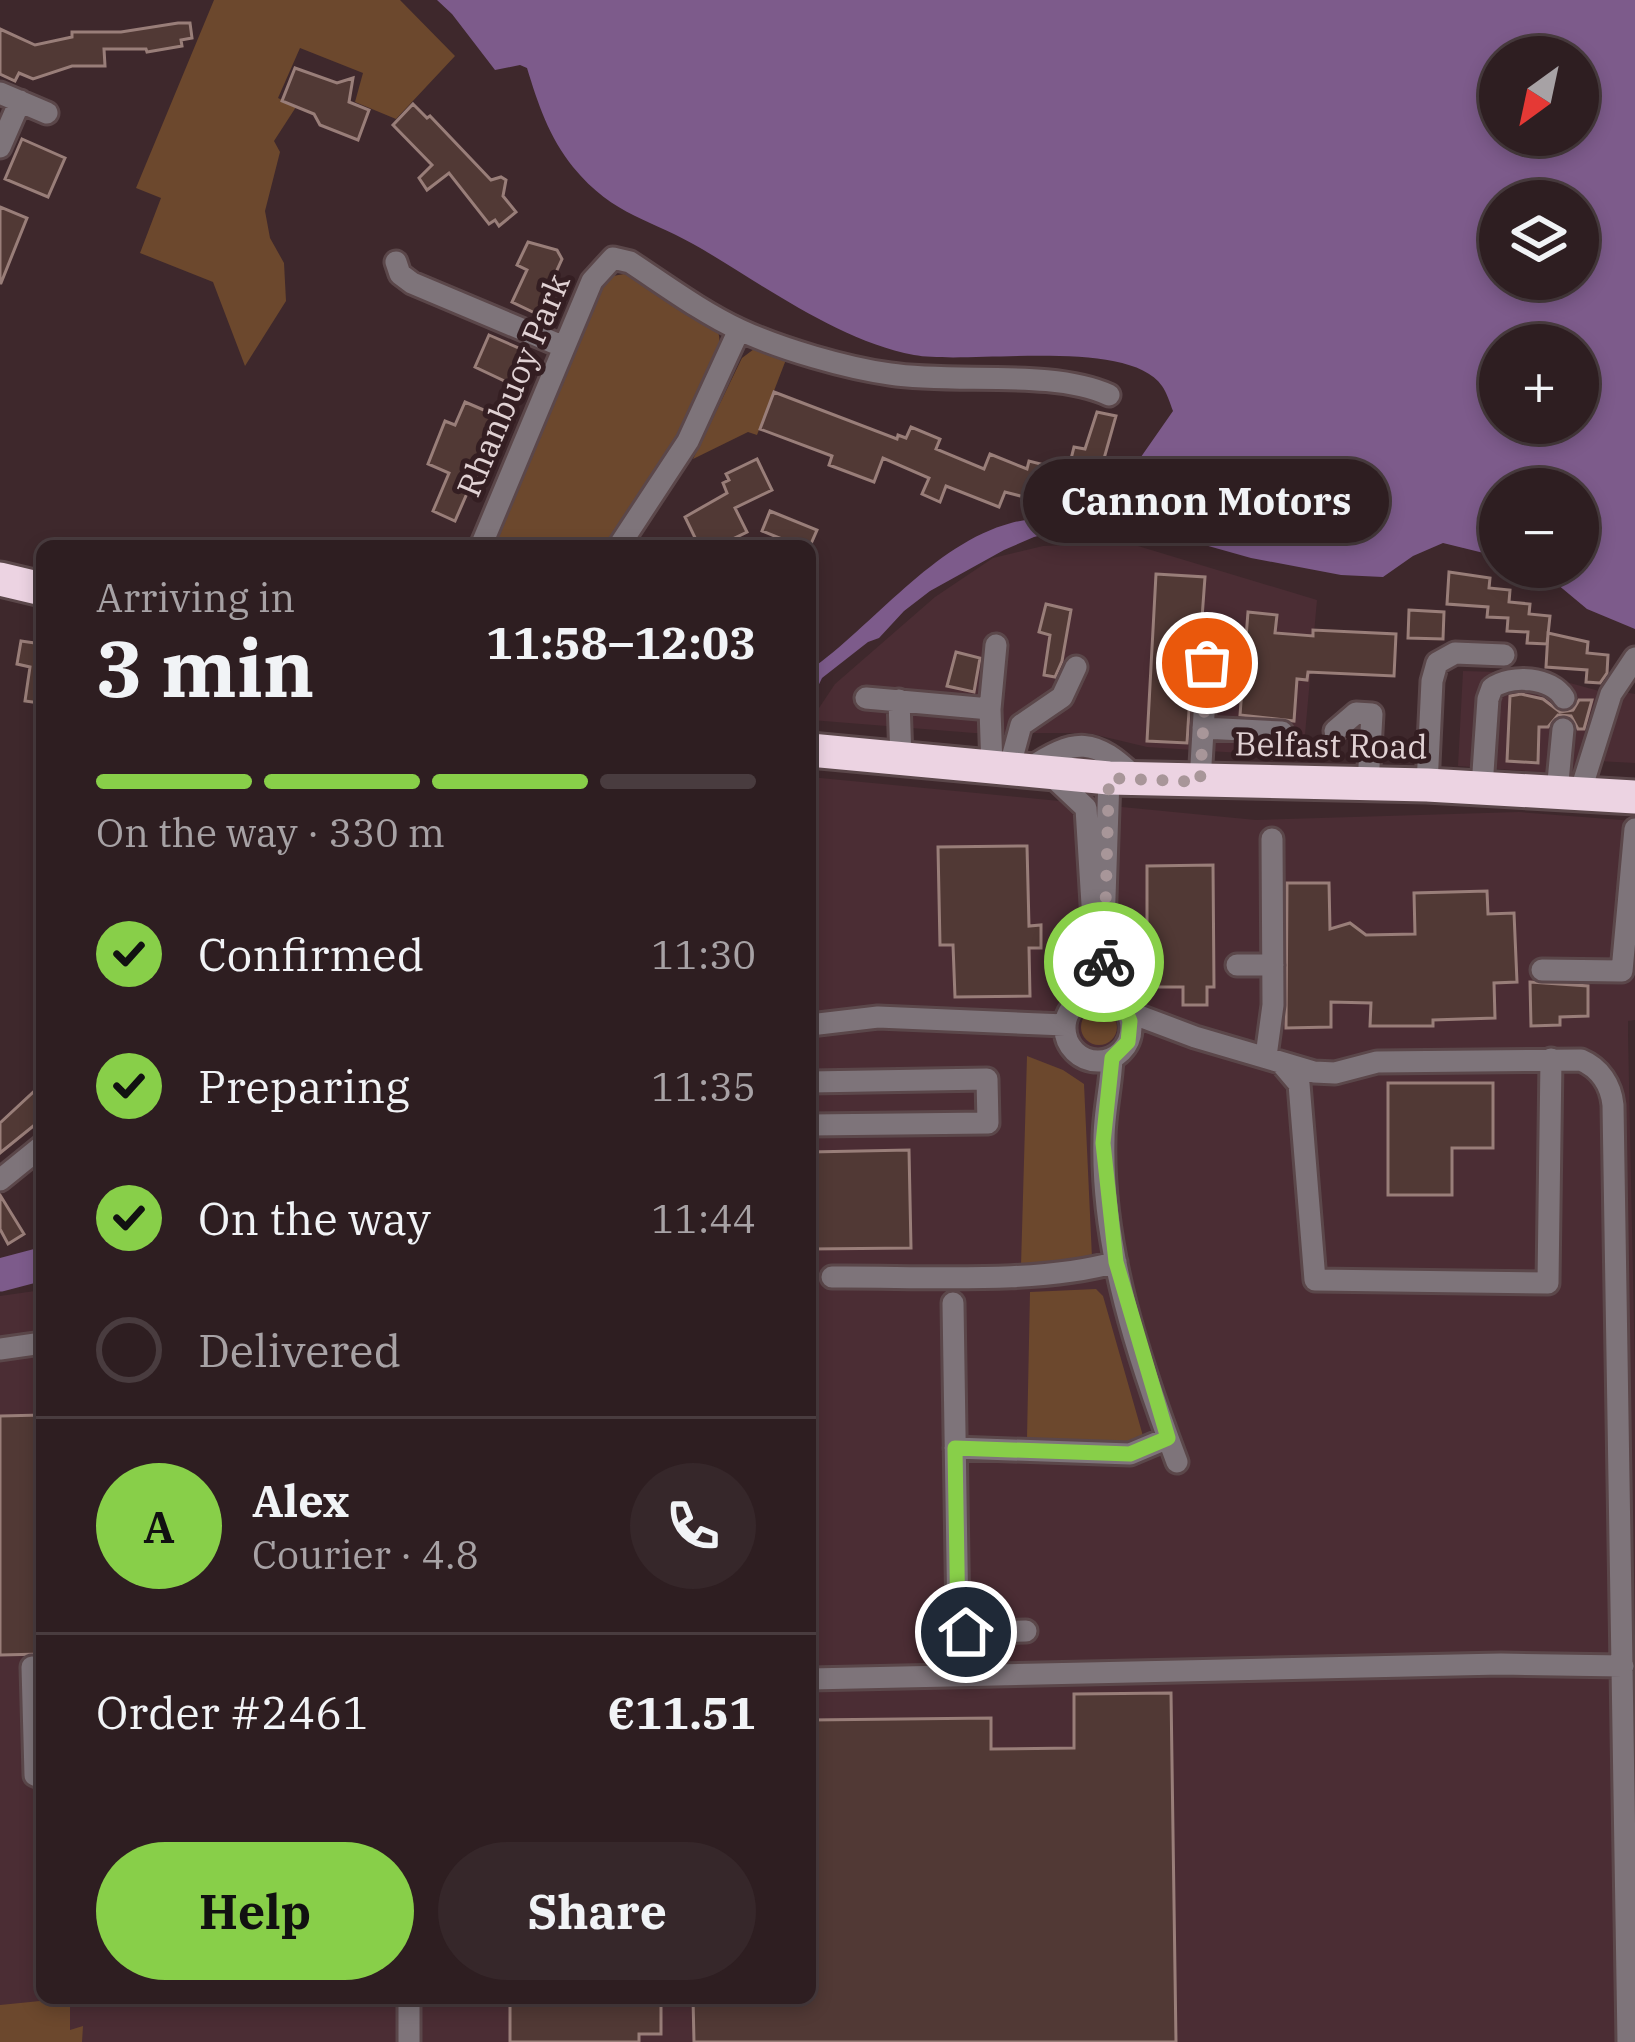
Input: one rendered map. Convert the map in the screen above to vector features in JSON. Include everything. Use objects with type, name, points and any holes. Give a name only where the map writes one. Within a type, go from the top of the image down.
[{"type":"highway","points":[[0,579],[36,588]]},
{"type":"highway","name":"Belfast Road","points":[[816,750],[1123,779],[1427,785],[1635,797]]},
{"type":"street","points":[[0,147],[10,97],[47,113]]},
{"type":"street","name":"Rhanbuoy Park","points":[[484,540],[596,274],[615,258],[630,262],[739,330],[888,374],[1071,383],[1109,394]]},
{"type":"street","points":[[396,262],[400,274],[412,283],[564,347]]},
{"type":"street","points":[[623,540],[688,441],[739,330]]},
{"type":"street","points":[[1200,782],[1209,631]]},
{"type":"street","points":[[996,645],[990,710],[1018,770],[1086,808],[1091,917],[1104,946]]},
{"type":"street","points":[[1427,785],[1437,663],[1455,653],[1504,655]]},
{"type":"street","points":[[1569,792],[1611,694],[1635,658]]},
{"type":"street","points":[[1018,770],[1021,725],[1062,697],[1076,667]]},
{"type":"street","points":[[1482,787],[1492,688],[1502,682],[1541,682],[1556,686],[1564,698]]},
{"type":"street","points":[[866,698],[990,710]]},
{"type":"street","points":[[899,700],[901,760]]},
{"type":"street","points":[[1335,731],[1356,713],[1372,714],[1368,784]]},
{"type":"street","points":[[1203,728],[1282,732]]},
{"type":"street","points":[[1563,729],[1569,792]]},
{"type":"street","points":[[1105,1113],[1117,1054],[1131,1032],[1109,1001],[1104,946],[1123,779]]},
{"type":"street","points":[[1542,970],[1622,971],[1635,829]]},
{"type":"street","points":[[1272,839],[1272,1057]]},
{"type":"street","points":[[1237,965],[1273,965]]},
{"type":"street","points":[[1177,1462],[1116,1262],[1106,1186],[1105,1113],[1094,1076],[1066,1037],[1065,1025],[1073,1006],[1109,1001],[1195,1037],[1272,1057],[1306,1078],[1377,1062],[1587,1062],[1612,1092],[1628,2042]]},
{"type":"street","points":[[816,1024],[878,1017],[1065,1025]]},
{"type":"street","points":[[1080,1055],[1090,1060],[1117,1054],[1142,1037],[1195,1037]]},
{"type":"street","points":[[1306,1078],[1315,1280],[1548,1283],[1550,1060]]},
{"type":"street","points":[[816,1082],[987,1079],[988,1123],[816,1125]]},
{"type":"street","points":[[0,1180],[36,1152]]},
{"type":"street","points":[[832,1277],[1035,1274],[1116,1262]]},
{"type":"street","points":[[953,1303],[958,1625],[966,1632],[1026,1631]]},
{"type":"street","points":[[0,1349],[36,1344]]},
{"type":"street","points":[[955,1448],[1130,1454],[1168,1438]]},
{"type":"street","points":[[816,1678],[1623,1666]]},
{"type":"street","points":[[32,1667],[36,1775]]},
{"type":"street","points":[[409,2004],[410,2042]]},
{"type":"shaded area","points":[[214,0],[400,0],[455,56],[396,119],[355,102],[363,73],[300,48],[278,98],[296,107],[274,141],[280,152],[265,211],[270,238],[284,263],[286,301],[245,366],[213,282],[140,253],[161,198],[136,188]]},
{"type":"shaded area","points":[[437,0],[1635,0],[1635,629],[1587,609],[1562,588],[1599,588],[1599,468],[1479,468],[1479,552],[1443,543],[1383,577],[1341,575],[1251,558],[1155,531],[1112,501],[1084,524],[1004,550],[930,591],[879,638],[822,678],[816,690],[816,666],[956,548],[1011,523],[1085,514],[1109,486],[1127,477],[1173,411],[1165,392],[1144,371],[1117,362],[1083,357],[914,355],[831,325],[603,197],[557,144],[527,68],[495,70]]},
{"type":"shaded area","points":[[624,274],[661,290],[713,324],[719,351],[711,376],[612,540],[493,540],[600,291],[613,276]]},
{"type":"shaded area","points":[[754,349],[787,357],[757,435],[748,432],[693,459],[742,358]]},
{"type":"shaded area","points":[[1128,543],[1317,600],[1303,757],[1147,747],[1088,733],[974,733],[816,720],[816,712],[835,684],[935,597],[993,558],[1043,546]]},
{"type":"shaded area","points":[[1463,671],[1533,673],[1603,692],[1579,775],[1458,766]]},
{"type":"shaded area","points":[[1624,692],[1635,694],[1635,763],[1597,761]]},
{"type":"shaded area","points":[[816,778],[1256,820],[1519,812],[1635,821],[1635,1020],[1628,1021],[1628,1034],[1635,1372],[1635,2042],[0,2042],[0,1296],[36,1291],[36,2004],[816,2004]]},
{"type":"shaded area","points":[[1099,1009],[1112,1014],[1117,1027],[1112,1040],[1099,1045],[1086,1040],[1081,1027],[1086,1014]]},
{"type":"shaded area","points":[[1027,1056],[1084,1084],[1092,1258],[1021,1266]]},
{"type":"shaded area","points":[[1096,1289],[1103,1296],[1143,1436],[1124,1445],[1027,1438],[1030,1292]]},
{"type":"shaded area","points":[[70,2004],[70,2030],[83,2026],[82,2042],[0,2042],[0,2005]]},
{"type":"building","points":[[190,23],[192,38],[181,40],[182,46],[147,52],[104,49],[105,66],[72,66],[33,79],[19,73],[15,81],[0,74],[0,29],[35,45],[72,37],[72,32],[121,32]]},
{"type":"building","points":[[295,68],[337,83],[353,78],[349,102],[369,110],[358,140],[320,125],[314,114],[282,101]]},
{"type":"building","points":[[413,104],[491,180],[506,180],[503,196],[516,212],[499,226],[495,220],[489,224],[449,173],[427,190],[419,178],[432,165],[393,125]]},
{"type":"building","points":[[22,139],[65,158],[48,197],[5,179]]},
{"type":"building","points":[[0,207],[27,218],[1,283],[0,283]]},
{"type":"building","points":[[528,242],[557,250],[562,259],[537,314],[512,302],[527,270],[517,265]]},
{"type":"building","points":[[489,335],[530,353],[515,386],[475,367]]},
{"type":"building","points":[[774,392],[897,439],[898,435],[906,438],[911,427],[940,439],[936,449],[984,469],[990,454],[1027,469],[1029,461],[1068,471],[1074,447],[1085,449],[1097,412],[1116,416],[1098,480],[1075,474],[1067,508],[1005,492],[999,507],[946,486],[940,502],[922,494],[929,478],[883,458],[874,482],[829,465],[832,456],[760,429]]},
{"type":"building","points":[[465,402],[505,419],[455,521],[433,511],[449,473],[428,464],[445,421],[455,425]]},
{"type":"building","points":[[757,459],[772,490],[735,508],[747,532],[730,540],[696,540],[685,517],[727,493],[726,474]]},
{"type":"building","points":[[770,511],[817,530],[813,540],[784,540],[762,531]]},
{"type":"building","points":[[1449,572],[1479,576],[1479,588],[1510,590],[1509,602],[1530,604],[1529,614],[1550,616],[1547,644],[1527,643],[1528,632],[1507,631],[1508,618],[1487,617],[1488,607],[1447,604]]},
{"type":"building","points":[[1156,574],[1205,577],[1202,618],[1194,630],[1187,743],[1147,741]]},
{"type":"building","points":[[1046,604],[1071,610],[1055,677],[1044,675],[1050,635],[1039,632]]},
{"type":"building","points":[[1409,610],[1444,612],[1443,639],[1408,638]]},
{"type":"building","points":[[1248,612],[1277,615],[1275,633],[1396,634],[1394,676],[1308,672],[1307,680],[1297,679],[1294,721],[1240,715]]},
{"type":"building","points":[[1548,633],[1588,642],[1587,653],[1608,655],[1607,673],[1600,683],[1586,682],[1587,670],[1546,667]]},
{"type":"building","points":[[21,641],[36,643],[36,702],[25,701],[30,667],[17,664]]},
{"type":"building","points":[[956,652],[980,658],[974,692],[947,686]]},
{"type":"building","points":[[1510,696],[1543,699],[1560,712],[1573,710],[1579,700],[1592,700],[1584,729],[1578,729],[1571,716],[1558,715],[1548,727],[1539,727],[1538,763],[1507,761]]},
{"type":"building","points":[[1027,846],[1029,926],[1041,925],[1041,948],[1029,948],[1030,996],[955,997],[953,945],[940,945],[938,847]]},
{"type":"building","points":[[1213,865],[1214,987],[1207,987],[1207,1005],[1183,1005],[1183,987],[1147,987],[1147,866]]},
{"type":"building","points":[[1287,883],[1329,883],[1330,929],[1350,923],[1366,935],[1415,934],[1414,893],[1487,891],[1488,914],[1514,913],[1517,982],[1494,983],[1495,1018],[1433,1020],[1433,1026],[1370,1026],[1371,1003],[1331,1002],[1331,1027],[1286,1028]]},
{"type":"building","points":[[1530,982],[1588,986],[1588,1016],[1560,1017],[1560,1025],[1531,1026]]},
{"type":"building","points":[[1388,1083],[1493,1083],[1493,1148],[1452,1148],[1452,1195],[1388,1195]]},
{"type":"building","points":[[36,1090],[36,1124],[0,1153],[0,1123]]},
{"type":"building","points":[[909,1150],[911,1248],[816,1249],[816,1152]]},
{"type":"building","points":[[0,1195],[24,1234],[8,1244],[0,1229]]},
{"type":"building","points":[[36,1415],[36,1654],[0,1655],[0,1416]]},
{"type":"building","points":[[1171,1693],[1176,2042],[694,2042],[693,2004],[816,2004],[816,1720],[991,1718],[991,1749],[1074,1748],[1074,1694]]},
{"type":"building","points":[[510,2004],[661,2004],[661,2034],[639,2034],[639,2042],[510,2042]]},
{"type":"waterway","points":[[0,1275],[36,1266]]},
{"type":"way so far","points":[[1104,962],[1109,778],[1200,782],[1207,663]]},
{"type":"place","name":"Cannon Motors","points":[[1207,663]]},
{"type":"route","points":[[966,1632],[958,1625],[955,1448],[1130,1454],[1168,1438],[1116,1262],[1103,1143],[1112,1058],[1122,1051],[1131,1032],[1126,1011],[1111,997],[1104,962]]}]
